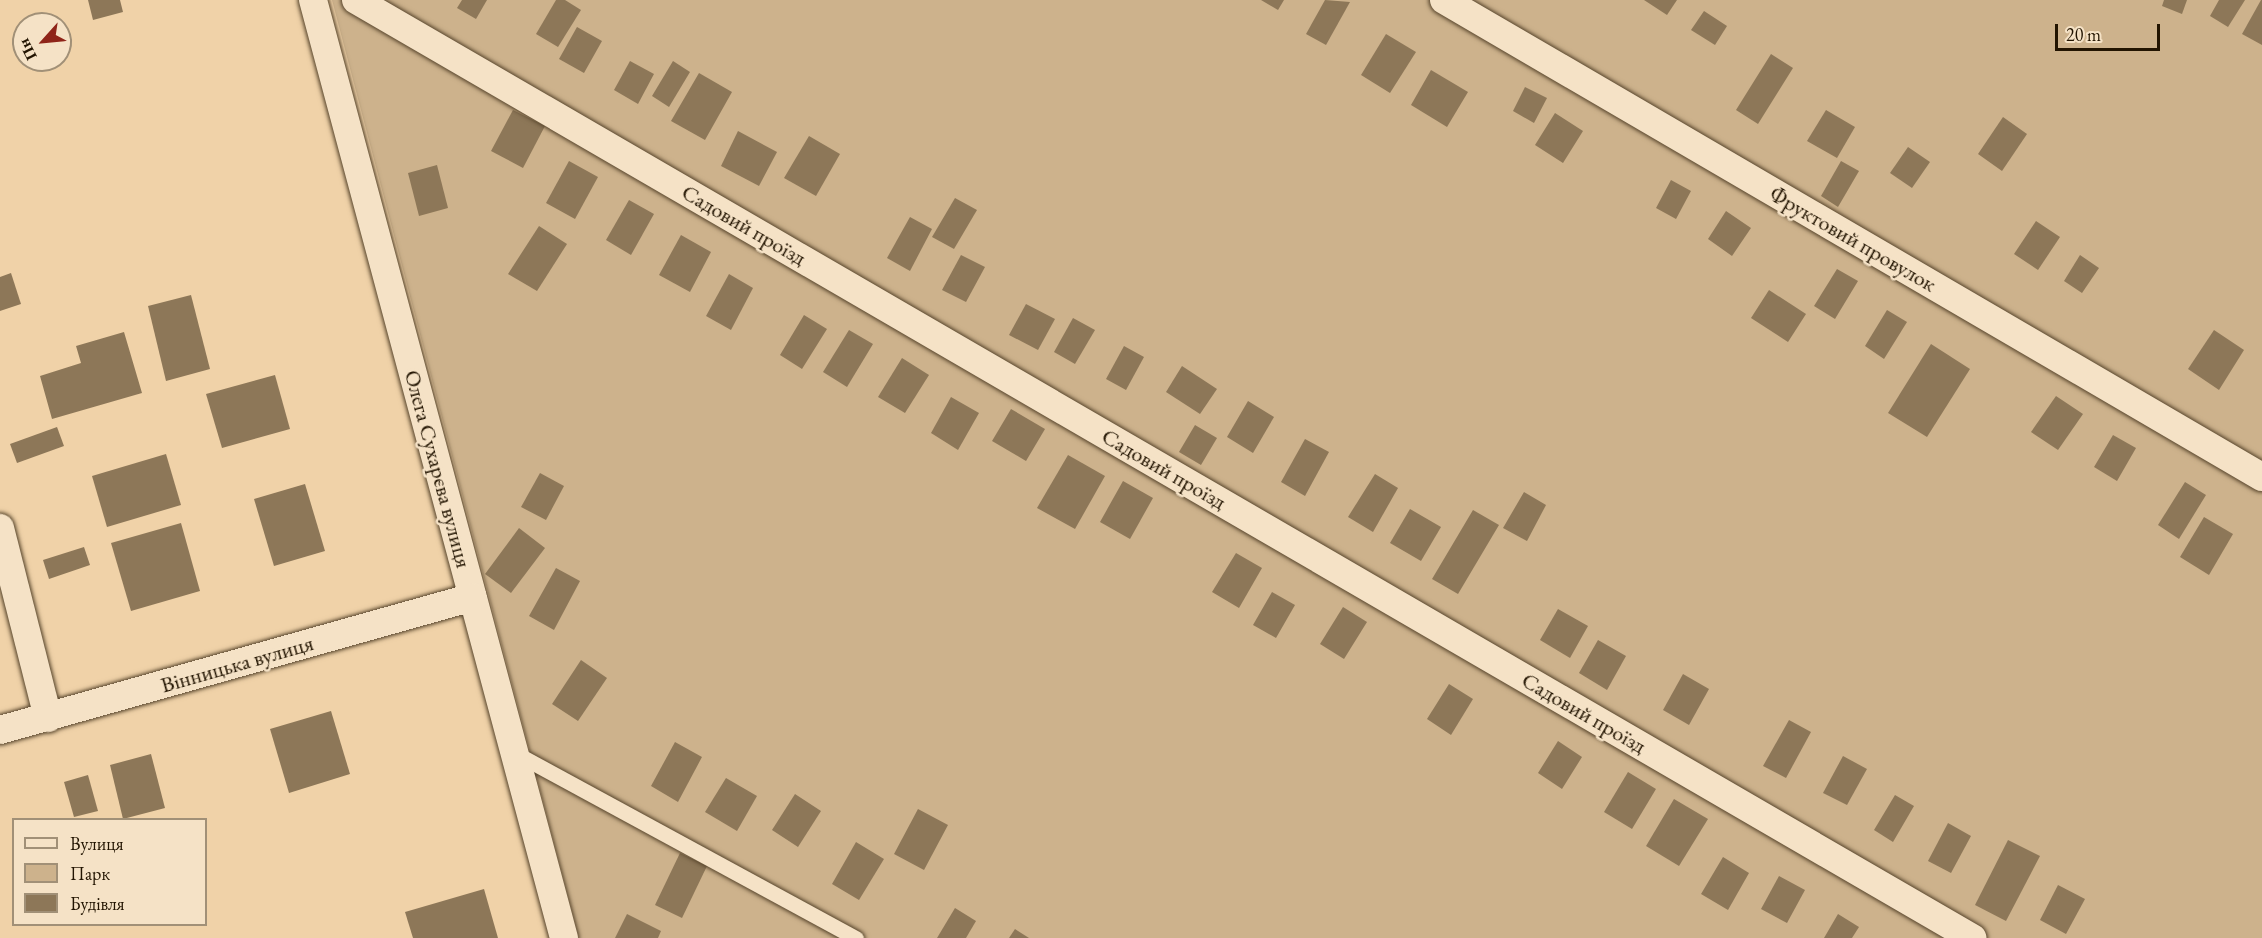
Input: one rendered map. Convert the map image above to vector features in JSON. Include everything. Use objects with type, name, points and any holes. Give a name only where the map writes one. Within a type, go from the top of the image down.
[{"type":"street","name":"Олега Сухарєва вулиця","points":[[313,0],[564,938]]},
{"type":"street","name":"Садовий проїзд","points":[[356,0],[1972,938]]},
{"type":"street","name":"Фруктовий провулок","points":[[1444,0],[2262,477]]},
{"type":"street","points":[[0,528],[48,718]]},
{"type":"street","name":"Вінницька вулиця","points":[[0,730],[473,597]]},
{"type":"lane","points":[[513,752],[856,938]]},
{"type":"green space","points":[[332,0],[2262,0],[2262,938],[579,938]]},
{"type":"building","points":[[88,0],[120,0],[123,12],[93,20]]},
{"type":"building","points":[[462,0],[487,0],[476,19],[457,8]]},
{"type":"building","points":[[556,0],[565,0],[581,10],[558,47],[536,34]]},
{"type":"building","points":[[1261,0],[1284,0],[1278,10]]},
{"type":"building","points":[[1325,0],[1350,2],[1326,45],[1306,34]]},
{"type":"building","points":[[1644,0],[1677,0],[1667,15]]},
{"type":"building","points":[[2164,0],[2187,0],[2182,14],[2162,6]]},
{"type":"building","points":[[2219,0],[2245,0],[2228,27],[2210,16]]},
{"type":"building","points":[[2262,0],[2262,45],[2242,34]]},
{"type":"building","points":[[1704,11],[1727,26],[1715,45],[1691,30]]},
{"type":"building","points":[[577,27],[602,41],[584,73],[559,59]]},
{"type":"building","points":[[1386,34],[1416,52],[1390,93],[1361,75]]},
{"type":"building","points":[[1771,54],[1793,68],[1758,124],[1736,110]]},
{"type":"building","points":[[630,61],[654,74],[638,104],[614,90]]},
{"type":"building","points":[[673,61],[690,72],[669,107],[652,96]]},
{"type":"building","points":[[1431,70],[1468,92],[1447,127],[1411,105]]},
{"type":"building","points":[[699,73],[732,92],[705,140],[671,121]]},
{"type":"building","points":[[1525,87],[1547,98],[1534,123],[1513,111]]},
{"type":"building","points":[[513,110],[545,126],[523,168],[491,151]]},
{"type":"building","points":[[1826,110],[1855,127],[1837,158],[1807,141]]},
{"type":"building","points":[[1555,113],[1583,131],[1563,163],[1535,145]]},
{"type":"building","points":[[2003,117],[2027,134],[2002,171],[1978,154]]},
{"type":"building","points":[[738,131],[777,152],[759,186],[721,166]]},
{"type":"building","points":[[809,136],[840,154],[816,196],[784,178]]},
{"type":"building","points":[[1908,147],[1930,162],[1912,188],[1890,173]]},
{"type":"building","points":[[569,161],[598,177],[575,219],[546,203]]},
{"type":"building","points":[[1841,161],[1859,171],[1838,207],[1821,196]]},
{"type":"building","points":[[437,165],[448,208],[419,216],[408,173]]},
{"type":"building","points":[[1671,180],[1691,191],[1676,219],[1656,208]]},
{"type":"building","points":[[955,198],[977,210],[954,249],[932,237]]},
{"type":"building","points":[[629,200],[654,214],[631,255],[606,240]]},
{"type":"building","points":[[1726,211],[1751,228],[1732,256],[1708,239]]},
{"type":"building","points":[[910,217],[932,229],[910,271],[887,258]]},
{"type":"building","points":[[2036,221],[2060,237],[2038,270],[2014,254]]},
{"type":"building","points":[[539,226],[567,244],[537,291],[508,274]]},
{"type":"building","points":[[681,235],[711,252],[690,292],[659,275]]},
{"type":"building","points":[[961,255],[985,267],[966,302],[942,290]]},
{"type":"building","points":[[2080,255],[2099,268],[2082,293],[2064,281]]},
{"type":"building","points":[[1837,269],[1858,281],[1835,319],[1814,306]]},
{"type":"building","points":[[11,273],[21,304],[0,311],[0,277]]},
{"type":"building","points":[[729,274],[753,288],[731,330],[706,316]]},
{"type":"building","points":[[1769,290],[1806,314],[1788,342],[1751,318]]},
{"type":"building","points":[[191,295],[210,369],[166,381],[148,306]]},
{"type":"building","points":[[1026,304],[1055,319],[1038,350],[1009,335]]},
{"type":"building","points":[[1887,310],[1907,322],[1884,359],[1865,346]]},
{"type":"building","points":[[804,315],[827,329],[802,369],[780,355]]},
{"type":"building","points":[[1073,318],[1095,330],[1075,364],[1054,352]]},
{"type":"building","points":[[849,330],[873,344],[847,387],[823,372]]},
{"type":"building","points":[[2214,330],[2244,350],[2219,390],[2188,369]]},
{"type":"building","points":[[124,332],[142,393],[52,419],[40,376],[81,363],[76,346]]},
{"type":"building","points":[[1931,344],[1970,369],[1927,437],[1888,413]]},
{"type":"building","points":[[1124,346],[1144,357],[1126,390],[1106,379]]},
{"type":"building","points":[[902,358],[929,375],[905,413],[878,397]]},
{"type":"building","points":[[1182,366],[1217,389],[1200,414],[1166,392]]},
{"type":"building","points":[[275,375],[290,429],[222,448],[206,394]]},
{"type":"building","points":[[2056,396],[2083,414],[2058,450],[2031,432]]},
{"type":"building","points":[[951,397],[979,413],[958,450],[931,433]]},
{"type":"building","points":[[1248,401],[1274,417],[1253,453],[1227,437]]},
{"type":"building","points":[[1011,409],[1045,429],[1026,461],[992,441]]},
{"type":"building","points":[[1195,425],[1217,438],[1201,465],[1179,452]]},
{"type":"building","points":[[57,427],[64,446],[17,463],[10,444]]},
{"type":"building","points":[[2113,435],[2136,448],[2117,481],[2094,467]]},
{"type":"building","points":[[1305,439],[1329,452],[1305,496],[1281,482]]},
{"type":"building","points":[[166,454],[181,505],[107,527],[92,476]]},
{"type":"building","points":[[1068,455],[1105,476],[1075,529],[1037,508]]},
{"type":"building","points":[[540,473],[564,486],[546,520],[521,507]]},
{"type":"building","points":[[1375,474],[1398,488],[1373,532],[1348,517]]},
{"type":"building","points":[[1123,481],[1153,498],[1130,539],[1100,522]]},
{"type":"building","points":[[2185,482],[2206,495],[2179,539],[2158,525]]},
{"type":"building","points":[[305,484],[325,551],[274,566],[254,499]]},
{"type":"building","points":[[1524,492],[1546,505],[1527,541],[1503,528]]},
{"type":"building","points":[[1410,509],[1441,527],[1421,561],[1390,543]]},
{"type":"building","points":[[1473,510],[1499,525],[1458,594],[1432,579]]},
{"type":"building","points":[[2204,517],[2233,534],[2209,575],[2180,557]]},
{"type":"building","points":[[181,523],[200,591],[131,611],[111,543]]},
{"type":"building","points":[[519,528],[545,548],[511,593],[485,574]]},
{"type":"building","points":[[84,547],[90,565],[49,579],[43,560]]},
{"type":"building","points":[[1236,553],[1262,568],[1239,608],[1212,592]]},
{"type":"building","points":[[556,568],[580,581],[554,630],[529,616]]},
{"type":"building","points":[[1272,592],[1295,605],[1276,638],[1253,625]]},
{"type":"building","points":[[1343,607],[1367,622],[1344,659],[1320,644]]},
{"type":"building","points":[[1558,609],[1588,626],[1570,658],[1540,640]]},
{"type":"building","points":[[1598,640],[1626,656],[1607,690],[1579,673]]},
{"type":"building","points":[[581,660],[607,678],[578,721],[552,704]]},
{"type":"building","points":[[1683,674],[1709,689],[1689,725],[1663,710]]},
{"type":"building","points":[[1449,684],[1473,699],[1451,735],[1427,719]]},
{"type":"building","points":[[331,711],[350,774],[289,793],[270,729]]},
{"type":"building","points":[[1789,720],[1811,732],[1786,778],[1763,766]]},
{"type":"building","points":[[1558,741],[1582,757],[1562,789],[1538,773]]},
{"type":"building","points":[[675,742],[702,757],[678,802],[651,786]]},
{"type":"building","points":[[151,754],[165,808],[123,818],[110,765]]},
{"type":"building","points":[[1843,756],[1867,769],[1847,805],[1823,793]]},
{"type":"building","points":[[1628,772],[1656,789],[1632,829],[1604,812]]},
{"type":"building","points":[[88,775],[98,811],[74,817],[64,782]]},
{"type":"building","points":[[726,778],[757,796],[737,831],[705,812]]},
{"type":"building","points":[[795,794],[821,811],[798,847],[772,830]]},
{"type":"building","points":[[1895,795],[1914,806],[1893,842],[1874,830]]},
{"type":"building","points":[[1674,799],[1708,819],[1679,866],[1646,846]]},
{"type":"building","points":[[918,809],[948,825],[924,870],[894,854]]},
{"type":"building","points":[[1948,823],[1971,836],[1951,873],[1928,861]]},
{"type":"building","points":[[2008,840],[2040,856],[2006,921],[1975,905]]},
{"type":"building","points":[[856,842],[884,859],[859,900],[832,884]]},
{"type":"building","points":[[680,853],[707,866],[682,918],[655,905]]},
{"type":"building","points":[[1723,857],[1749,873],[1728,910],[1701,894]]},
{"type":"building","points":[[1779,876],[1805,890],[1787,923],[1761,909]]},
{"type":"building","points":[[2058,885],[2085,899],[2066,934],[2040,920]]},
{"type":"building","points":[[484,889],[498,938],[413,938],[405,912]]},
{"type":"building","points":[[955,908],[976,921],[966,938],[937,938]]},
{"type":"building","points":[[627,914],[661,931],[658,938],[615,938]]},
{"type":"building","points":[[1838,914],[1859,927],[1852,938],[1824,938]]},
{"type":"building","points":[[1015,929],[1029,938],[1009,938]]}]
